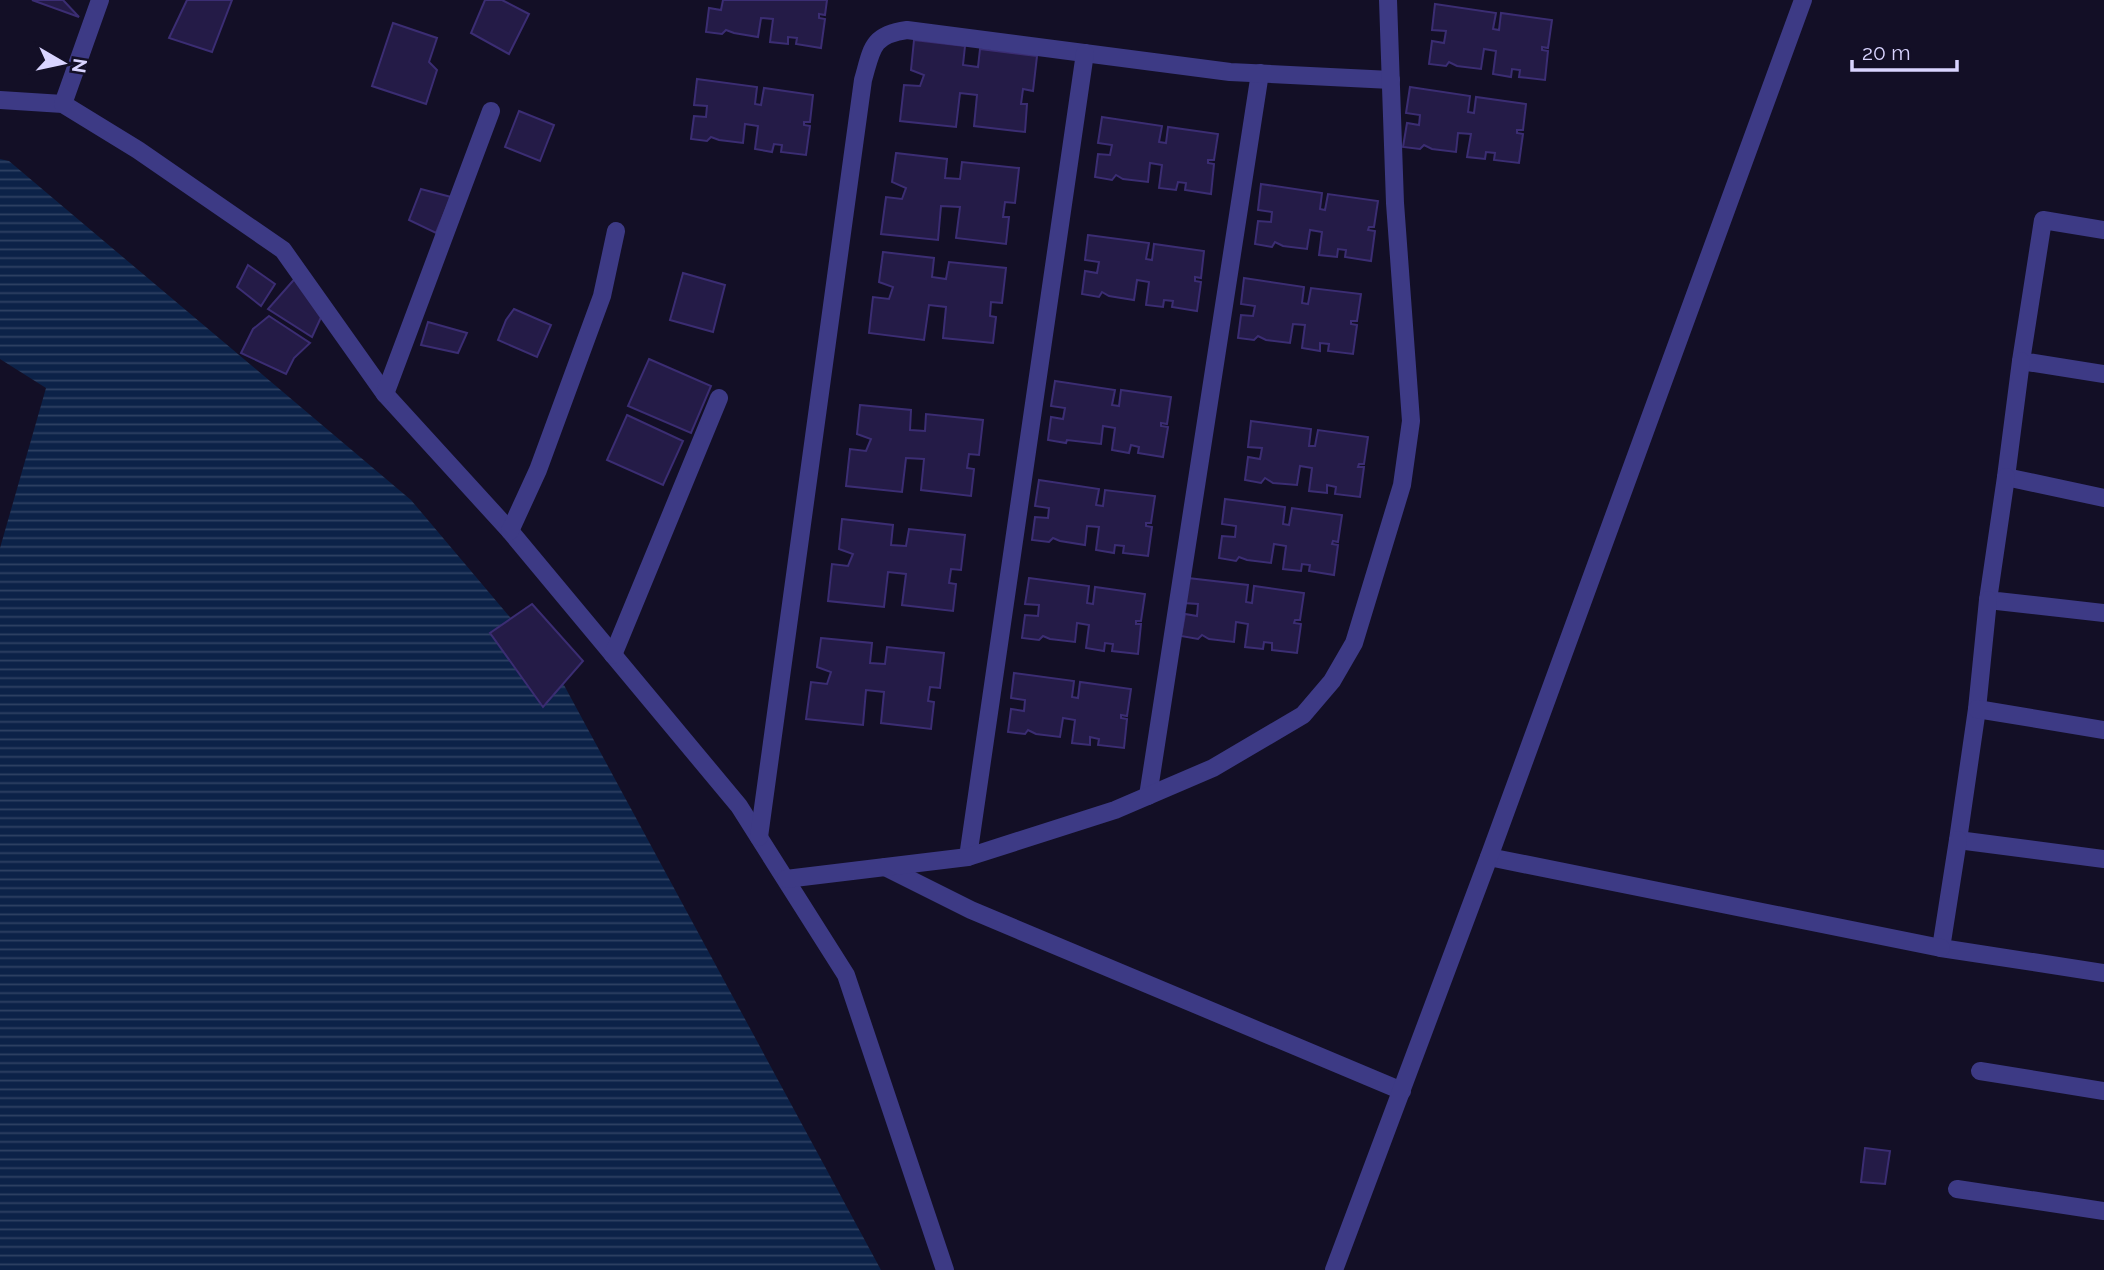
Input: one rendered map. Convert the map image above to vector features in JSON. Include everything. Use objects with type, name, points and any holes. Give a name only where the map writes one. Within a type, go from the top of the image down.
[{"type":"street","points":[[63,104],[100,0]]},
{"type":"street","points":[[786,879],[968,857],[1115,810],[1213,768],[1303,715],[1332,681],[1354,643],[1402,485],[1411,421],[1395,203],[1388,0]]},
{"type":"street","points":[[1334,1270],[1489,857],[1803,0]]},
{"type":"street","points":[[759,837],[863,80],[872,49],[886,33],[906,30],[1260,73],[1391,80]]},
{"type":"street","points":[[968,857],[1085,53]]},
{"type":"street","points":[[1148,796],[1260,73]]},
{"type":"street","points":[[0,100],[63,104],[138,150],[283,250],[385,394],[510,531],[739,806],[846,975],[945,1270]]},
{"type":"street","points":[[385,394],[491,111]]},
{"type":"street","points":[[1941,948],[1976,709],[2021,361],[2043,220],[2104,230]]},
{"type":"street","points":[[510,531],[538,470],[602,296],[616,231]]},
{"type":"street","points":[[2021,361],[2104,374]]},
{"type":"street","points":[[613,655],[719,398]]},
{"type":"street","points":[[2006,477],[2104,498]]},
{"type":"street","points":[[1989,600],[2104,613]]},
{"type":"street","points":[[1976,709],[2104,730]]},
{"type":"street","points":[[1958,839],[2104,859]]},
{"type":"street","points":[[1489,857],[1941,948],[2104,973]]},
{"type":"street","points":[[885,867],[971,910],[1402,1091]]},
{"type":"street","points":[[1980,1071],[2104,1091]]},
{"type":"street","points":[[1957,1189],[2104,1211]]},
{"type":"water","points":[[0,159],[9,161],[411,500],[558,674],[881,1270],[0,1270],[0,548],[46,388],[0,359]]},
{"type":"building","points":[[32,0],[63,0],[79,17]]},
{"type":"building","points":[[187,0],[232,0],[212,52],[169,38]]},
{"type":"building","points":[[485,0],[502,0],[529,14],[509,54],[471,33]]},
{"type":"building","points":[[723,0],[827,0],[825,15],[819,14],[819,18],[825,19],[821,48],[796,44],[797,38],[788,37],[788,44],[770,42],[773,19],[761,18],[758,37],[726,30],[722,34],[706,32],[709,8],[721,10]]},
{"type":"building","points":[[1435,4],[1496,13],[1493,29],[1499,30],[1501,13],[1552,20],[1548,48],[1542,47],[1542,50],[1548,51],[1545,80],[1519,77],[1520,70],[1512,69],[1511,77],[1493,74],[1496,51],[1484,49],[1481,69],[1457,66],[1449,62],[1446,66],[1429,64],[1432,41],[1444,43],[1446,31],[1432,30]]},
{"type":"building","points":[[393,23],[437,38],[429,62],[437,70],[426,104],[372,86]]},
{"type":"building","points":[[914,40],[965,46],[963,65],[978,67],[980,49],[1037,56],[1033,91],[1023,89],[1021,104],[1027,104],[1025,132],[974,126],[977,95],[960,93],[956,127],[900,121],[904,85],[920,86],[924,75],[911,70]]},
{"type":"building","points":[[697,79],[757,87],[755,104],[761,105],[764,88],[813,95],[810,122],[804,122],[804,125],[810,126],[806,155],[781,152],[782,145],[774,144],[772,152],[755,149],[758,126],[745,124],[743,143],[711,137],[707,141],[691,139],[694,116],[706,117],[707,106],[694,105]]},
{"type":"building","points":[[1410,87],[1470,96],[1468,112],[1474,113],[1476,97],[1526,104],[1523,130],[1517,130],[1517,133],[1523,134],[1519,163],[1494,160],[1495,153],[1486,152],[1485,159],[1467,157],[1471,134],[1458,133],[1456,152],[1432,149],[1424,145],[1420,149],[1403,147],[1407,123],[1419,125],[1420,115],[1406,113]]},
{"type":"building","points":[[519,111],[554,125],[540,161],[505,147]]},
{"type":"building","points":[[1102,117],[1162,126],[1159,142],[1166,143],[1168,127],[1218,134],[1214,160],[1208,160],[1208,163],[1214,164],[1211,194],[1185,190],[1186,183],[1178,182],[1176,190],[1159,188],[1162,165],[1150,163],[1148,182],[1123,179],[1116,175],[1112,180],[1095,177],[1098,154],[1110,155],[1112,145],[1098,143]]},
{"type":"building","points":[[896,153],[947,159],[945,178],[960,179],[962,162],[1019,168],[1015,203],[1005,202],[1003,217],[1009,217],[1006,244],[956,238],[960,207],[941,206],[938,240],[881,234],[886,197],[902,199],[906,188],[892,182]]},
{"type":"building","points":[[1261,184],[1322,193],[1320,209],[1325,210],[1328,194],[1378,201],[1374,227],[1369,227],[1368,230],[1375,231],[1371,261],[1345,257],[1346,250],[1338,249],[1337,257],[1319,255],[1322,232],[1310,230],[1307,249],[1283,246],[1275,242],[1272,247],[1255,244],[1258,221],[1271,222],[1272,212],[1258,210]]},
{"type":"building","points":[[421,189],[451,197],[436,233],[409,220]]},
{"type":"building","points":[[1088,235],[1149,243],[1146,259],[1152,260],[1154,244],[1204,251],[1201,278],[1195,277],[1195,281],[1201,282],[1197,311],[1172,307],[1173,301],[1164,300],[1163,307],[1146,305],[1149,282],[1137,280],[1134,300],[1109,296],[1102,292],[1099,297],[1082,294],[1085,271],[1097,273],[1099,262],[1085,260]]},
{"type":"building","points":[[883,252],[934,258],[932,277],[946,279],[949,262],[1006,268],[1002,303],[991,302],[990,316],[996,317],[993,343],[943,338],[946,307],[929,305],[924,340],[869,333],[873,297],[889,299],[893,287],[879,282]]},
{"type":"building","points":[[248,265],[275,284],[261,306],[237,287]]},
{"type":"building","points":[[683,273],[725,285],[713,332],[670,320]]},
{"type":"building","points":[[299,274],[323,313],[312,337],[268,309]]},
{"type":"building","points":[[1244,278],[1304,287],[1302,303],[1308,304],[1311,288],[1361,294],[1357,321],[1351,321],[1351,324],[1357,325],[1353,354],[1328,351],[1329,344],[1320,343],[1320,351],[1302,348],[1305,325],[1293,324],[1290,343],[1266,340],[1258,336],[1254,340],[1238,338],[1241,315],[1253,316],[1255,306],[1241,304]]},
{"type":"building","points":[[514,309],[551,325],[537,357],[498,340]]},
{"type":"building","points":[[269,316],[310,343],[294,358],[286,374],[241,353],[253,329]]},
{"type":"building","points":[[428,322],[467,333],[458,353],[421,345]]},
{"type":"building","points":[[649,359],[711,386],[691,433],[628,406]]},
{"type":"building","points":[[1055,381],[1115,390],[1112,405],[1119,406],[1121,390],[1171,397],[1167,424],[1161,423],[1161,426],[1168,427],[1163,457],[1138,453],[1139,447],[1131,445],[1129,453],[1112,450],[1115,428],[1103,426],[1101,444],[1048,440],[1051,417],[1063,419],[1065,408],[1051,406]]},
{"type":"building","points":[[860,405],[911,410],[910,430],[925,431],[926,414],[983,420],[979,455],[969,454],[967,468],[974,469],[971,496],[921,490],[924,459],[906,458],[902,492],[846,486],[850,449],[866,451],[871,439],[857,434]]},
{"type":"building","points":[[627,415],[683,441],[663,485],[607,460]]},
{"type":"building","points":[[1251,421],[1311,429],[1309,446],[1315,446],[1318,430],[1368,437],[1364,464],[1359,464],[1358,467],[1364,467],[1360,497],[1335,494],[1336,487],[1327,485],[1327,493],[1309,491],[1312,468],[1300,466],[1297,485],[1273,483],[1265,478],[1261,483],[1245,480],[1248,457],[1260,459],[1262,448],[1248,447]]},
{"type":"building","points":[[1039,480],[1099,489],[1096,505],[1103,506],[1105,490],[1155,496],[1151,523],[1146,523],[1146,526],[1152,527],[1148,556],[1123,553],[1124,546],[1115,545],[1114,553],[1096,550],[1099,527],[1087,526],[1085,545],[1053,538],[1049,542],[1032,540],[1035,517],[1048,518],[1049,508],[1035,506]]},
{"type":"building","points":[[1225,499],[1285,507],[1283,524],[1289,525],[1292,508],[1342,515],[1338,542],[1333,541],[1332,544],[1338,545],[1334,575],[1309,571],[1310,565],[1302,564],[1301,571],[1283,569],[1286,546],[1274,544],[1271,563],[1239,557],[1236,561],[1219,558],[1222,536],[1235,537],[1236,526],[1222,524]]},
{"type":"building","points":[[842,519],[893,525],[891,545],[906,546],[909,529],[965,535],[961,570],[951,569],[949,583],[956,584],[953,611],[902,605],[906,574],[888,572],[884,607],[828,601],[832,564],[848,566],[853,554],[839,549]]},
{"type":"building","points":[[1029,578],[1089,586],[1087,603],[1093,604],[1095,587],[1145,594],[1141,621],[1136,621],[1136,624],[1141,624],[1138,654],[1112,651],[1113,644],[1105,643],[1104,651],[1086,648],[1089,625],[1077,623],[1075,642],[1043,636],[1039,640],[1022,638],[1025,615],[1038,616],[1039,605],[1025,604]]},
{"type":"building","points":[[1188,578],[1248,585],[1246,602],[1252,603],[1254,586],[1304,593],[1300,620],[1295,620],[1294,623],[1301,624],[1297,653],[1272,650],[1272,643],[1264,642],[1263,649],[1245,647],[1248,624],[1236,622],[1234,642],[1209,639],[1202,635],[1198,639],[1181,636],[1185,614],[1197,616],[1198,604],[1184,603]]},
{"type":"building","points":[[532,604],[583,661],[543,707],[490,633]]},
{"type":"building","points":[[821,638],[872,643],[870,663],[885,664],[887,647],[944,653],[940,688],[930,687],[928,701],[934,702],[931,729],[881,723],[884,692],[866,690],[863,725],[806,719],[811,682],[827,684],[831,672],[817,667]]},
{"type":"building","points":[[1014,673],[1074,681],[1072,697],[1078,698],[1080,682],[1131,689],[1127,716],[1121,715],[1121,718],[1127,719],[1124,748],[1098,745],[1099,739],[1090,737],[1090,745],[1072,743],[1075,720],[1063,718],[1060,737],[1036,734],[1028,730],[1025,734],[1008,732],[1011,709],[1024,711],[1025,700],[1011,698]]},
{"type":"building","points":[[1865,1148],[1890,1151],[1885,1184],[1861,1182]]}]
